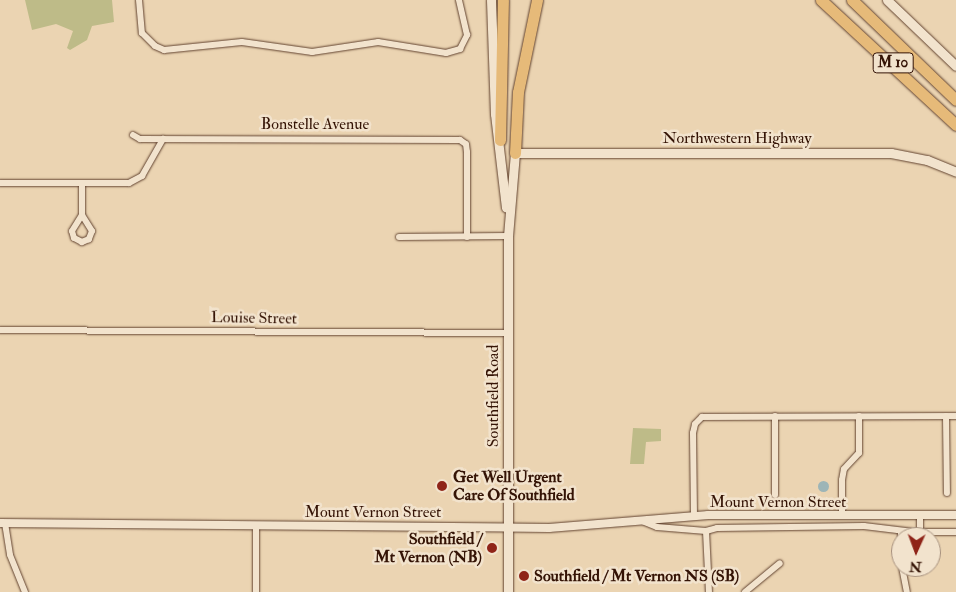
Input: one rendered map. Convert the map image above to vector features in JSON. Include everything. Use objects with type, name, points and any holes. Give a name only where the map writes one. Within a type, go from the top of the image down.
[{"type":"highway","points":[[500,140],[503,0]]},
{"type":"highway","points":[[515,153],[518,92],[537,0]]},
{"type":"highway","points":[[821,0],[956,125]]},
{"type":"highway","name":"M 10","points":[[829,0],[956,125]]},
{"type":"highway","name":"M 10","points":[[852,0],[956,100]]},
{"type":"main road","name":"Southfield Road","points":[[491,0],[495,114],[500,140],[508,233],[508,592]]},
{"type":"main road","points":[[890,1],[956,66]]},
{"type":"main road","name":"Southfield Road","points":[[508,233],[515,153]]},
{"type":"main road","name":"Northwestern Highway","points":[[515,153],[891,154],[927,160],[956,172]]},
{"type":"street","points":[[139,0],[142,34],[155,46],[164,50],[242,42],[312,52],[378,42],[446,53],[460,49],[467,35],[459,0]]},
{"type":"street","name":"Bonstelle Avenue","points":[[134,135],[140,139],[455,138],[466,144],[466,237]]},
{"type":"street","points":[[0,183],[82,184],[134,182],[144,173],[163,139]]},
{"type":"street","points":[[82,184],[82,215]]},
{"type":"street","points":[[399,237],[466,237],[508,233]]},
{"type":"street","name":"Louise Street","points":[[0,330],[508,332]]},
{"type":"street","points":[[694,516],[693,433],[698,420],[708,416],[956,416]]},
{"type":"street","points":[[774,416],[775,495]]},
{"type":"street","points":[[842,515],[842,480],[844,469],[859,453],[859,416]]},
{"type":"street","points":[[946,416],[947,493]]},
{"type":"street","points":[[920,515],[920,527]]},
{"type":"street","name":"Mount Vernon Street","points":[[3,523],[562,527],[694,516],[956,515]]},
{"type":"street","points":[[641,520],[657,527],[706,531],[717,528],[864,526],[891,529]]},
{"type":"street","points":[[3,523],[10,555],[25,592]]},
{"type":"street","points":[[256,525],[256,592]]},
{"type":"street","points":[[706,531],[709,592]]},
{"type":"street","points":[[941,532],[956,532]]},
{"type":"street","points":[[746,592],[780,563]]},
{"type":"street","points":[[904,577],[907,592]]},
{"type":"shaded area","points":[[25,0],[112,0],[114,22],[92,26],[87,40],[70,50],[67,48],[73,31],[56,24],[32,30]]},
{"type":"shaded area","points":[[633,428],[661,429],[661,441],[646,442],[644,464],[630,464]]},
{"type":"water","points":[[823,480],[829,486],[823,492],[817,486]]},
{"type":"place","name":"Get Well Urgent Care Of Southfield","points":[[442,486]]},
{"type":"place","name":"Southfield / Mt Vernon (NB)","points":[[492,548]]},
{"type":"place","name":"Southfield / Mt Vernon NS (SB)","points":[[524,576]]}]
